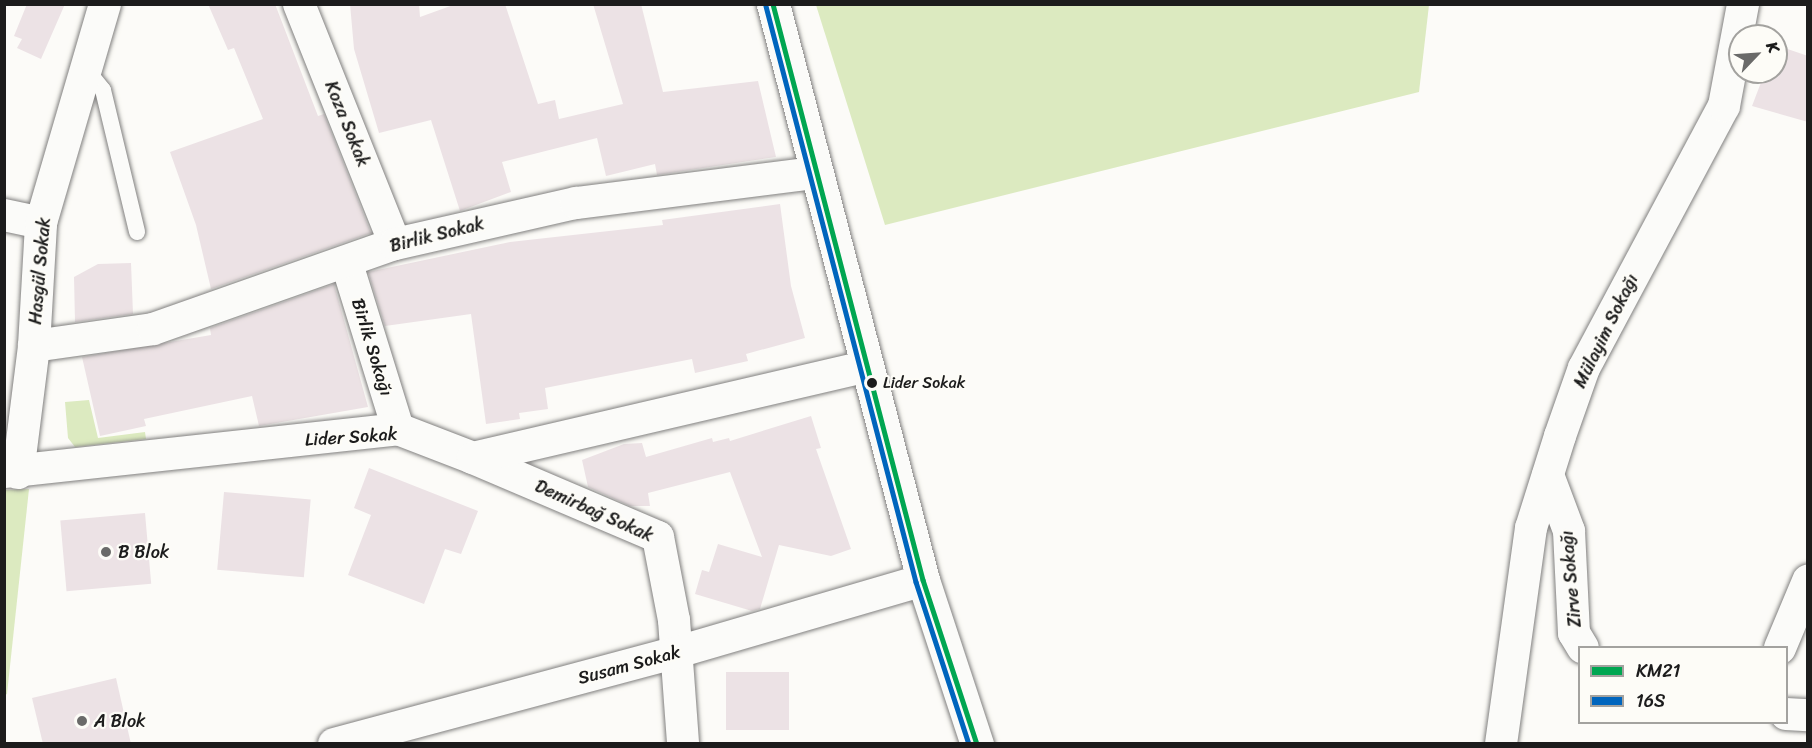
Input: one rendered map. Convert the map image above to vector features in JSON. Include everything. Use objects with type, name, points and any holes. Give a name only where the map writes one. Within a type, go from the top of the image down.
[{"type":"main road","points":[[773,4],[922,580],[977,744]]},
{"type":"street","name":"Hasgül Sokak","points":[[11,473],[34,346],[41,223],[105,4]]},
{"type":"street","name":"Koza Sokak","points":[[299,4],[395,244]]},
{"type":"street","name":"Mülayim Sokağı","points":[[1501,744],[1531,528],[1548,475],[1584,368],[1724,106],[1743,4]]},
{"type":"street","name":"Birlik Sokak","points":[[34,346],[153,329],[347,264],[395,244],[576,203],[815,172]]},
{"type":"street","points":[[4,214],[41,223]]},
{"type":"street","name":"Birlik Sokağı","points":[[347,264],[398,429]]},
{"type":"street","points":[[473,458],[865,366]]},
{"type":"street","name":"Lider Sokak","points":[[11,473],[398,429],[473,458]]},
{"type":"street","name":"Demirbağ Sokak","points":[[473,458],[658,537],[674,620],[674,653],[683,744]]},
{"type":"street","name":"Zirve Sokağı","points":[[1548,475],[1569,531],[1574,633],[1582,646]]},
{"type":"street","name":"Susam Sokak","points":[[334,744],[398,735],[922,580]]},
{"type":"street","points":[[1781,646],[1808,581]]},
{"type":"street","points":[[1788,714],[1808,715]]},
{"type":"lane","points":[[86,69],[103,90],[137,232]]},
{"type":"green space","points":[[816,4],[1429,5],[1419,92],[885,225]]},
{"type":"green space","points":[[89,400],[98,438],[145,432],[146,439],[75,447],[68,438],[65,402]]},
{"type":"green space","points":[[29,489],[7,694],[5,695],[5,490]]},
{"type":"building","points":[[27,4],[65,4],[41,59],[17,48],[22,39],[14,36]]},
{"type":"building","points":[[208,4],[275,4],[318,116],[324,114],[371,233],[211,289],[196,225],[170,152],[263,119],[234,48],[228,50]]},
{"type":"building","points":[[350,4],[419,4],[420,17],[456,4],[505,4],[538,104],[555,100],[559,119],[623,104],[593,4],[641,4],[663,92],[758,81],[776,157],[657,175],[655,164],[606,176],[597,138],[502,162],[511,192],[460,211],[431,120],[379,133],[354,49]]},
{"type":"building","points":[[1788,49],[1808,56],[1808,122],[1752,106],[1760,84],[1788,84]]},
{"type":"building","points":[[780,204],[791,286],[805,338],[746,354],[748,361],[695,373],[692,359],[545,388],[548,409],[519,413],[520,419],[486,424],[471,314],[385,326],[368,272],[510,242],[663,225],[662,220]]},
{"type":"building","points":[[131,263],[133,314],[75,322],[74,277],[98,264]]},
{"type":"building","points":[[334,284],[368,407],[259,426],[252,396],[144,419],[146,426],[100,436],[82,357],[211,335],[210,328]]},
{"type":"building","points":[[811,416],[821,448],[816,449],[851,549],[831,556],[779,545],[760,609],[752,611],[695,594],[702,570],[709,572],[718,544],[762,557],[730,472],[648,493],[650,506],[630,506],[588,487],[582,460],[624,444],[642,443],[646,457],[712,438],[713,442],[729,438],[730,441]]},
{"type":"building","points":[[369,468],[478,511],[461,554],[445,549],[424,604],[348,575],[371,515],[354,508]]},
{"type":"building","points":[[224,492],[311,500],[304,577],[217,570]]},
{"type":"building","name":"B Blok","points":[[145,513],[151,584],[67,591],[60,520]]},
{"type":"building","points":[[726,672],[789,672],[789,730],[726,730]]},
{"type":"building","name":"A Blok","points":[[116,678],[131,744],[43,744],[32,698]]},
{"type":"transit line","name":"KM21","points":[[773,4],[923,580],[977,744]]},
{"type":"transit line","name":"16S","points":[[766,6],[916,582],[969,744]]},
{"type":"place","name":"Lider Sokak","points":[[872,383]]},
{"type":"place","name":"B Blok","points":[[106,552]]},
{"type":"place","name":"A Blok","points":[[82,721]]}]
